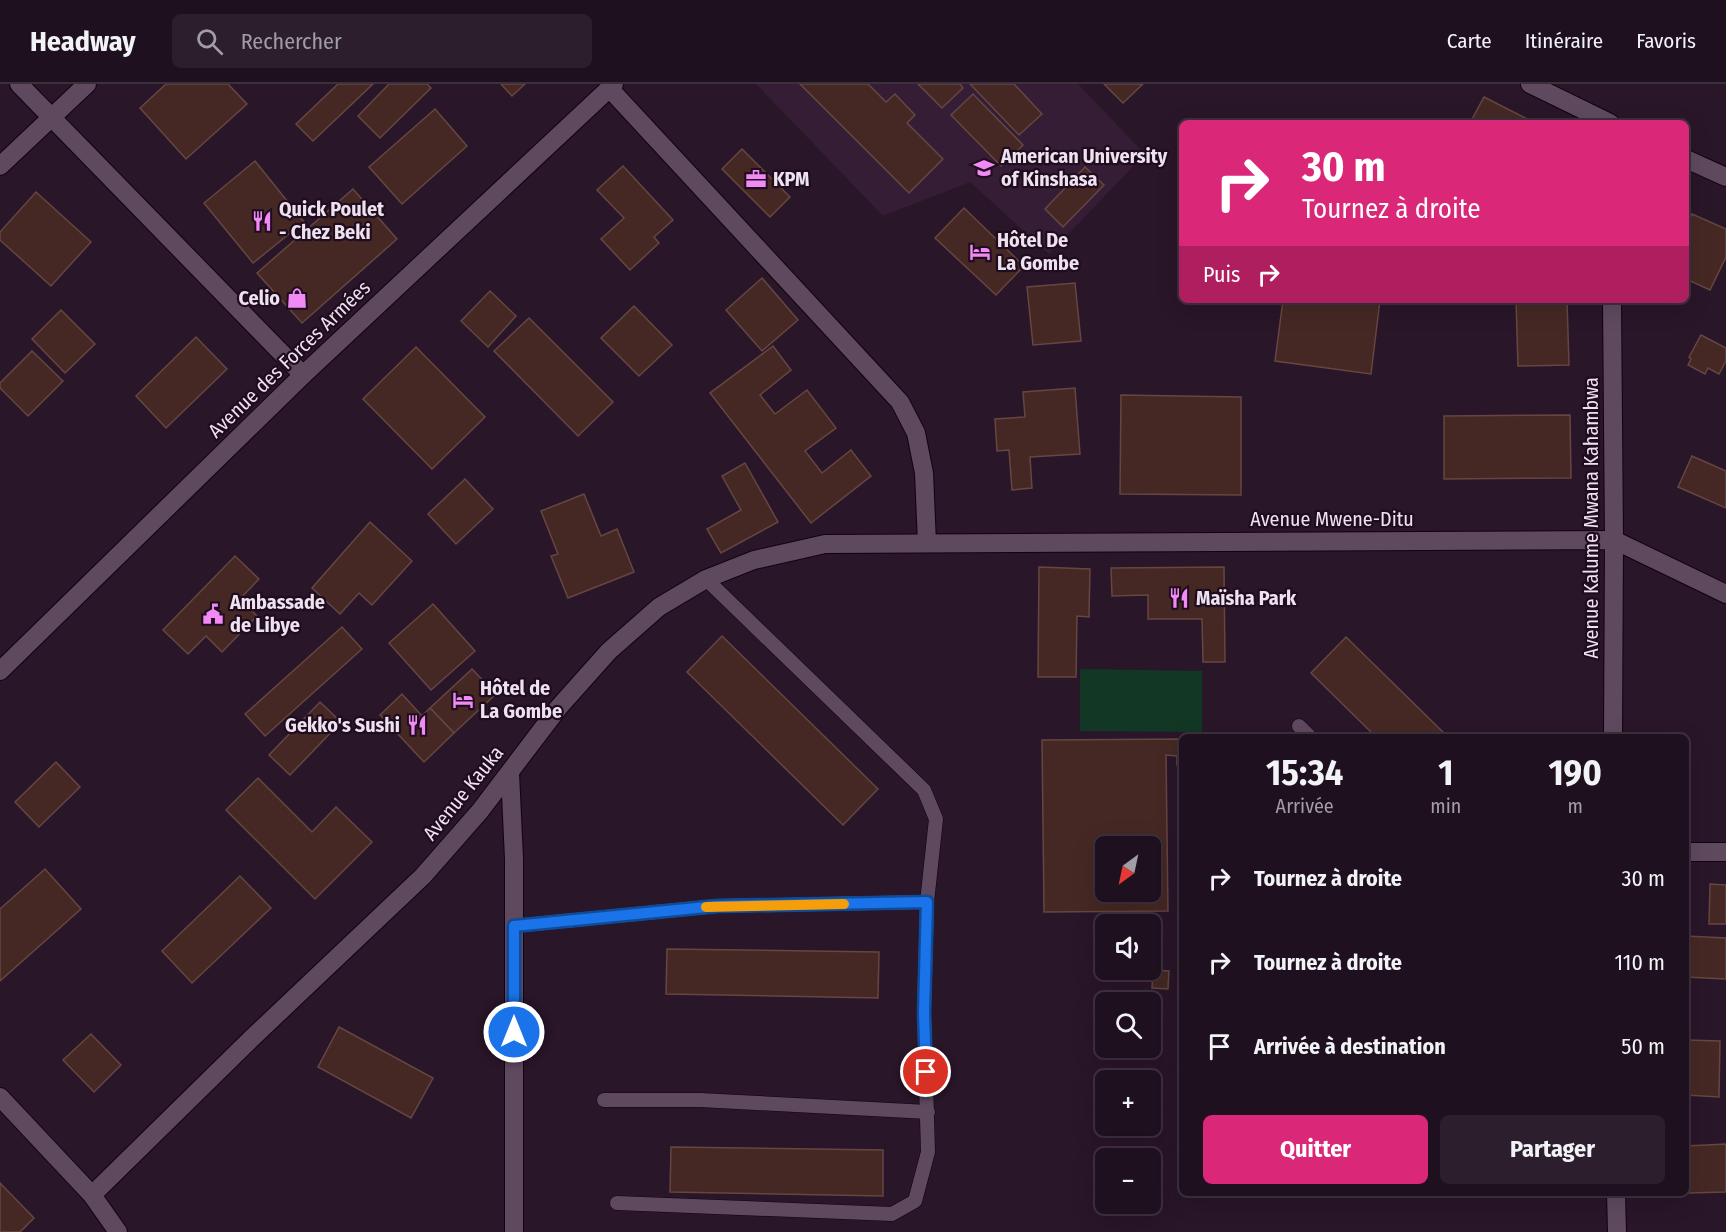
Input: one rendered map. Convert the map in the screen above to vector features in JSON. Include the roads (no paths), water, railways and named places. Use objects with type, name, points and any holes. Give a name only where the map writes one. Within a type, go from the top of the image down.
[{"type":"street","points":[[19,84],[303,375]]},
{"type":"street","points":[[0,166],[87,84]]},
{"type":"street","points":[[1530,84],[1604,120]]},
{"type":"street","points":[[612,86],[900,402],[916,433],[922,463],[927,543]]},
{"type":"street","name":"Avenue des Forces Armées","points":[[0,671],[303,375],[612,86]]},
{"type":"street","points":[[1689,160],[1726,177]]},
{"type":"street","name":"Avenue Kalume Mwana Kahambwa","points":[[1612,303],[1613,734]]},
{"type":"street","name":"Avenue Mwene-Ditu","points":[[927,543],[1614,540],[1726,594]]},
{"type":"street","name":"Avenue Kauka","points":[[92,1195],[252,1038],[423,876],[480,811],[559,707],[609,651],[659,607],[706,579],[754,560],[825,544],[927,543]]},
{"type":"street","points":[[510,773],[514,859],[513,1232]]},
{"type":"street","points":[[1689,852],[1726,852]]},
{"type":"street","points":[[0,1097],[92,1195],[118,1232]]},
{"type":"street","points":[[1617,1196],[1617,1232]]},
{"type":"lane","points":[[617,1203],[891,1214],[915,1201],[928,1152],[924,1013],[927,902],[936,819],[924,790],[706,579]]},
{"type":"lane","points":[[514,926],[717,906],[927,902]]},
{"type":"lane","points":[[604,1100],[700,1100],[928,1112]]},
{"type":"place","name":"American University of Kinshasa","points":[[984,168]]},
{"type":"place","name":"KPM","points":[[756,179]]},
{"type":"place","name":"Quick Poulet - Chez Beki","points":[[262,221]]},
{"type":"place","name":"Hôtel De La Gombe","points":[[980,252]]},
{"type":"place","name":"Celio","points":[[297,298]]},
{"type":"place","name":"Maïsha Park","points":[[1179,598]]},
{"type":"place","name":"Ambassade de Libye","points":[[213,614]]},
{"type":"place","name":"Hôtel de La Gombe","points":[[463,700]]},
{"type":"place","name":"Gekko's Sushi","points":[[417,725]]}]
